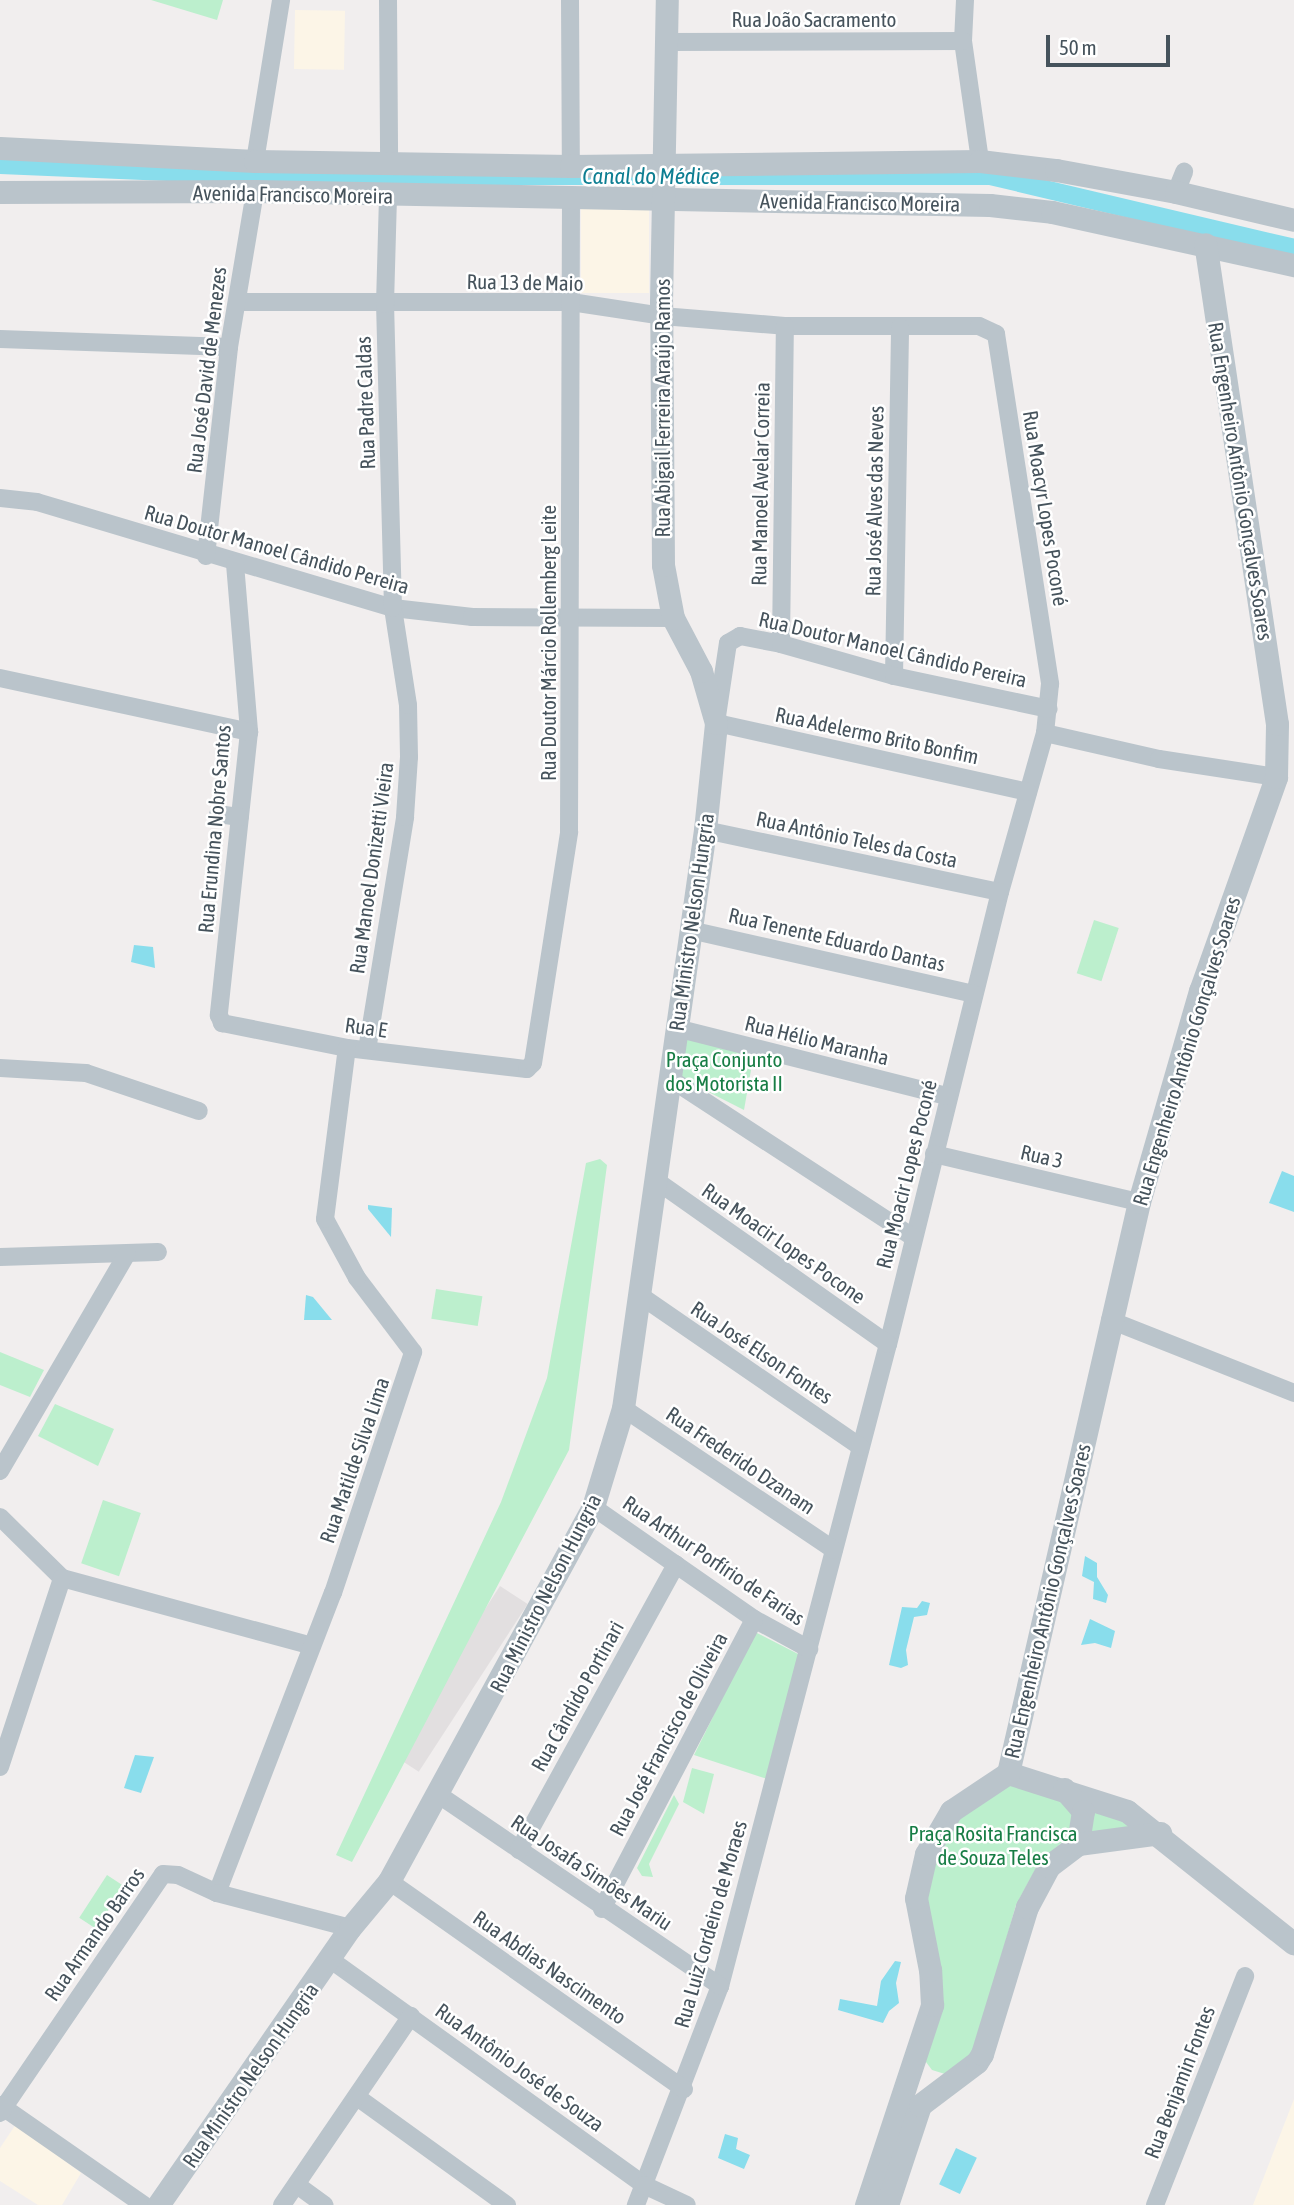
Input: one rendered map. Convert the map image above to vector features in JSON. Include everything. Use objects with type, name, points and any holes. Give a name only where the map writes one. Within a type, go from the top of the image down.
[{"type":"street","points":[[255,161],[281,0]]},
{"type":"street","points":[[388,0],[389,161]]},
{"type":"street","points":[[570,0],[571,166]]},
{"type":"street","name":"Rua Abigail Ferreira Araújo Ramos","points":[[667,0],[662,316],[663,565],[673,618]]},
{"type":"street","points":[[965,0],[963,41],[980,161]]},
{"type":"street","name":"Rua João Sacramento","points":[[666,42],[963,41]]},
{"type":"street","name":"Avenida Francisco Moreira","points":[[0,148],[255,161],[389,161],[571,166],[980,161],[1180,182],[1294,220]]},
{"type":"street","name":"Avenida Francisco Moreira","points":[[0,192],[255,191],[388,197],[664,197],[990,205],[1052,212],[1294,265]]},
{"type":"street","name":"Rua José David de Menezes","points":[[206,556],[229,347],[255,191]]},
{"type":"street","name":"Rua Padre Caldas","points":[[388,197],[385,304],[393,608]]},
{"type":"street","name":"Rua Doutor Márcio Rollemberg Leite","points":[[514,1070],[527,1069],[533,1063],[569,832],[570,199]]},
{"type":"street","name":"Rua Engenheiro Antônio Gonçalves Soares","points":[[1008,1773],[1139,1202],[1200,991],[1276,777],[1277,724],[1205,244]]},
{"type":"street","name":"Rua 13 de Maio","points":[[237,302],[571,302],[662,316],[785,326],[979,326]]},
{"type":"street","name":"Rua Manoel Avelar Correia","points":[[781,644],[785,326]]},
{"type":"street","name":"Rua Moacyr Lopes Poconé","points":[[979,326],[996,334],[1050,684],[1049,709]]},
{"type":"street","name":"Rua José Alves das Neves","points":[[894,676],[900,327]]},
{"type":"street","points":[[0,339],[229,347]]},
{"type":"street","name":"Rua Doutor Manoel Cândido Pereira","points":[[0,498],[37,502],[206,556],[393,608],[472,617],[673,618]]},
{"type":"street","name":"Rua Erundina Nobre Santos","points":[[219,1015],[249,732],[235,564]]},
{"type":"street","name":"Rua Manoel Donizetti Vieira","points":[[367,1050],[405,817],[409,757],[408,705],[393,608]]},
{"type":"street","name":"Rua Ministro Nelson Hungria","points":[[673,618],[701,671],[716,723]]},
{"type":"street","name":"Rua Doutor Manoel Cândido Pereira","points":[[728,643],[740,636],[781,644],[894,676],[1049,709]]},
{"type":"street","name":"Rua Ministro Nelson Hungria","points":[[158,2205],[331,1960],[350,1928],[389,1881],[439,1795],[593,1507],[622,1408],[705,830],[716,723],[728,643]]},
{"type":"street","points":[[0,678],[249,732]]},
{"type":"street","name":"Rua Moacir Lopes Poconé","points":[[809,1650],[888,1344],[947,1096],[1045,733],[1049,709]]},
{"type":"street","name":"Rua Adelermo Brito Bonfim","points":[[716,723],[1027,792]]},
{"type":"street","points":[[1045,733],[1159,759],[1276,777]]},
{"type":"street","points":[[218,814],[240,817]]},
{"type":"street","name":"Rua Antônio Teles da Costa","points":[[705,830],[1000,892]]},
{"type":"street","name":"Rua Tenente Eduardo Dantas","points":[[690,930],[974,993]]},
{"type":"street","name":"Rua E","points":[[219,1015],[222,1023],[230,1026],[347,1048],[514,1070]]},
{"type":"street","name":"Rua Hélio Maranha","points":[[676,1028],[947,1096]]},
{"type":"street","name":"Rua Matilde Silva Lima","points":[[217,1893],[312,1646],[413,1352],[357,1278],[325,1219],[347,1048]]},
{"type":"street","points":[[0,1068],[86,1073],[199,1111]]},
{"type":"street","points":[[669,1078],[913,1237]]},
{"type":"street","name":"Rua 3","points":[[934,1154],[1139,1202]]},
{"type":"street","name":"Rua Moacir Lopes Pocone","points":[[654,1179],[888,1344]]},
{"type":"street","points":[[0,1257],[158,1252]]},
{"type":"street","points":[[0,1471],[127,1254]]},
{"type":"street","name":"Rua José Elson Fontes","points":[[638,1294],[860,1447]]},
{"type":"street","points":[[1110,1320],[1294,1393]]},
{"type":"street","name":"Rua Frederido Dzanam","points":[[622,1408],[834,1550]]},
{"type":"street","name":"Rua Arthur Porfírio de Farias","points":[[593,1507],[754,1619],[809,1650]]},
{"type":"street","points":[[0,1517],[62,1578],[312,1646]]},
{"type":"street","name":"Rua Cândido Portinari","points":[[519,1850],[676,1564]]},
{"type":"street","points":[[0,1768],[62,1578]]},
{"type":"street","name":"Rua José Francisco de Oliveira","points":[[602,1909],[754,1619]]},
{"type":"street","name":"Rua Luiz Cordeiro de Moraes","points":[[636,2205],[684,2089],[720,1986],[809,1650]]},
{"type":"street","points":[[866,2205],[919,2055],[932,1990],[916,1913],[918,1879],[939,1827],[951,1811],[1008,1773],[1062,1787],[1127,1811],[1160,1833],[1294,1944]]},
{"type":"street","points":[[1062,1787],[1083,1811],[1077,1844]]},
{"type":"street","name":"Rua Josafa Simões Mariu","points":[[439,1795],[602,1909],[720,1986]]},
{"type":"street","points":[[887,2205],[920,2105],[982,2053],[1037,1883],[1049,1866],[1077,1844],[1160,1833]]},
{"type":"street","name":"Rua Armando Barros","points":[[1,2108],[163,1874],[178,1875],[217,1893],[350,1928]]},
{"type":"street","name":"Rua Abdias Nascimento","points":[[389,1881],[684,2089]]},
{"type":"street","name":"Rua Antônio José de Souza","points":[[331,1960],[644,2185],[687,2205]]},
{"type":"street","name":"Rua Benjamin Fontes","points":[[1156,2205],[1245,1976]]},
{"type":"street","points":[[282,2205],[411,2016]]},
{"type":"street","points":[[919,2055],[933,2075],[955,2078]]},
{"type":"street","points":[[356,2097],[507,2205]]},
{"type":"street","points":[[1,2108],[144,2205]]},
{"type":"street","points":[[297,2186],[325,2205]]},
{"type":"shaded area","points":[[295,10],[345,11],[344,70],[294,69]]},
{"type":"shaded area","points":[[581,206],[649,206],[649,293],[581,293]]},
{"type":"shaded area","points":[[500,1586],[528,1604],[419,1772],[391,1754]]},
{"type":"shaded area","points":[[1294,2099],[1294,2205],[1253,2205]]},
{"type":"shaded area","points":[[16,2124],[81,2173],[62,2205],[38,2205],[0,2181],[0,2148]]},
{"type":"green space","points":[[151,0],[223,0],[217,20]]},
{"type":"green space","points":[[1094,920],[1119,928],[1101,981],[1077,973]]},
{"type":"green space","name":"Praça Conjunto dos Motorista II","points":[[685,1037],[754,1053],[744,1110],[679,1077]]},
{"type":"green space","points":[[600,1159],[607,1165],[569,1450],[352,1862],[336,1855],[501,1502],[547,1378],[586,1163]]},
{"type":"green space","points":[[436,1289],[482,1296],[478,1326],[431,1319]]},
{"type":"green space","points":[[0,1352],[44,1370],[30,1397],[0,1385]]},
{"type":"green space","points":[[55,1404],[114,1429],[98,1466],[38,1436]]},
{"type":"green space","points":[[103,1500],[141,1513],[119,1576],[81,1563]]},
{"type":"green space","points":[[755,1632],[802,1656],[770,1780],[694,1755]]},
{"type":"green space","points":[[692,1768],[714,1774],[704,1814],[683,1802]]},
{"type":"green space","name":"Praça Rosita Francisca de Souza Teles","points":[[1008,1784],[1055,1792],[1077,1819],[1072,1834],[1040,1861],[1016,1905],[972,2058],[945,2074],[932,2070],[926,2062],[922,1907],[934,1854],[958,1807]]},
{"type":"green space","points":[[674,1795],[679,1804],[649,1864],[653,1877],[642,1876],[637,1868]]},
{"type":"green space","points":[[1086,1801],[1143,1829],[1087,1838],[1092,1814]]},
{"type":"green space","points":[[107,1875],[124,1886],[96,1929],[79,1918]]},
{"type":"water","points":[[134,945],[153,947],[155,968],[131,962]]},
{"type":"water","points":[[1282,1171],[1294,1176],[1294,1212],[1269,1203]]},
{"type":"water","points":[[368,1205],[392,1208],[391,1237],[368,1209]]},
{"type":"water","points":[[306,1295],[313,1297],[332,1320],[304,1320]]},
{"type":"water","points":[[1085,1556],[1097,1563],[1097,1577],[1108,1595],[1106,1603],[1093,1599],[1094,1582],[1082,1576]]},
{"type":"water","points":[[922,1601],[930,1603],[927,1615],[914,1617],[906,1650],[908,1665],[901,1668],[889,1665],[902,1607],[917,1608]]},
{"type":"water","points":[[1090,1619],[1115,1631],[1111,1648],[1095,1643],[1081,1645]]},
{"type":"water","points":[[135,1755],[154,1757],[141,1793],[124,1788]]},
{"type":"water","points":[[895,1961],[901,1962],[896,1983],[899,2003],[889,2011],[883,2023],[838,2010],[840,1999],[877,2006],[881,1981]]},
{"type":"water","points":[[725,2134],[738,2138],[736,2149],[750,2155],[744,2169],[718,2158]]},
{"type":"water","points":[[956,2148],[977,2158],[960,2194],[939,2184]]},
{"type":"waterway","name":"Canal do Médice","points":[[0,165],[264,176],[990,176],[1294,248]]}]
